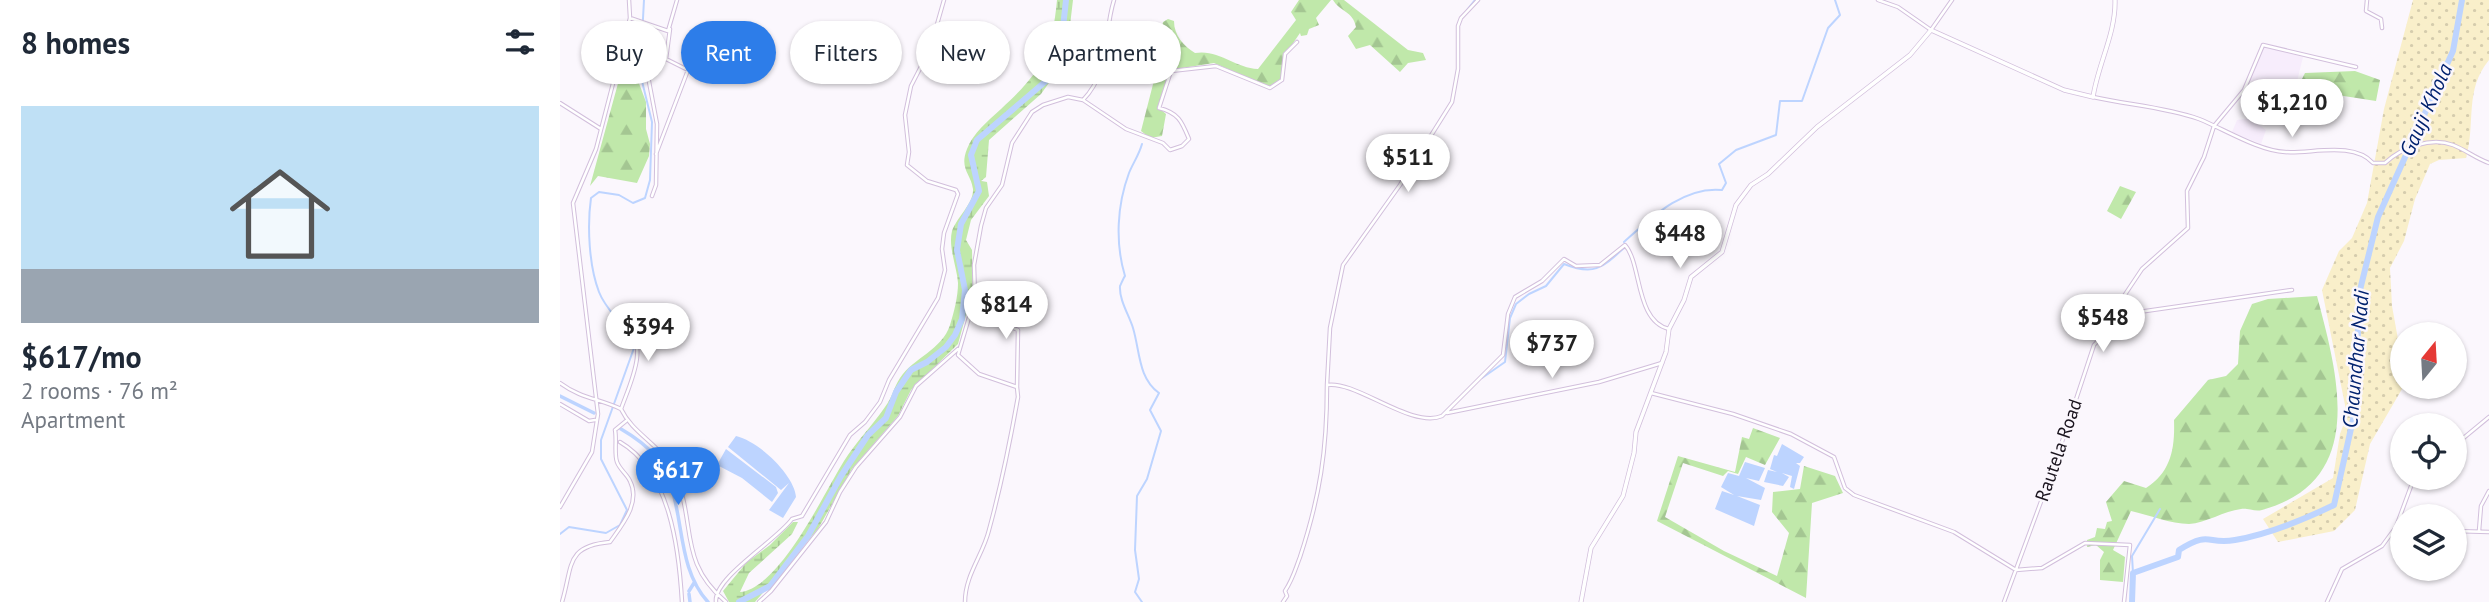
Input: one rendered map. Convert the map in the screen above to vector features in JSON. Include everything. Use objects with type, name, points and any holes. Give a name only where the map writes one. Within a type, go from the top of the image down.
[{"type":"street","points":[[560,507],[592,452],[597,399],[573,203],[584,181],[601,129],[630,18],[629,0]]},
{"type":"street","points":[[654,157],[688,70],[666,60],[671,14],[677,0]]},
{"type":"street","points":[[716,602],[715,594],[748,555],[768,544],[792,519],[802,516],[850,435],[865,422],[880,402],[888,380],[938,298],[945,270],[944,233],[958,194],[956,190],[916,175],[907,165],[905,115],[911,86],[930,49],[944,0]]},
{"type":"street","points":[[1083,100],[1099,78],[1114,0]]},
{"type":"street","points":[[1283,602],[1287,596],[1285,591],[1296,575],[1319,499],[1327,432],[1330,328],[1343,265],[1400,185],[1452,102],[1457,80],[1458,26],[1461,18],[1478,0]]},
{"type":"street","points":[[1878,0],[1898,7],[1931,30],[2064,90],[2177,113],[2284,152],[2315,149],[2367,157],[2373,163],[2385,163],[2396,152],[2413,145],[2451,144],[2470,156],[2489,163]]},
{"type":"street","points":[[1581,602],[1588,557],[1623,496],[1634,453],[1636,432],[1662,363],[1669,329],[1684,300],[1691,276],[1722,253],[1736,205],[1751,186],[1768,174],[1817,127],[1910,55],[1952,0]]},
{"type":"street","points":[[2093,97],[2100,63],[2115,22],[2115,0]]},
{"type":"street","points":[[2367,0],[2366,10],[2381,19],[2382,28]]},
{"type":"street","points":[[630,18],[638,21]]},
{"type":"street","points":[[1017,387],[979,374],[958,355],[958,349],[977,289],[974,265],[986,208],[1002,186],[1012,143],[1032,112],[1043,105],[1068,97],[1083,100],[1126,129],[1163,143],[1170,150],[1177,149],[1189,139],[1185,124],[1171,111],[1159,108],[1171,71],[1209,64],[1270,88],[1282,80],[1285,54],[1297,42]]},
{"type":"street","points":[[2214,126],[2244,90],[2263,45],[2356,67]]},
{"type":"street","points":[[649,84],[657,124],[654,157],[656,185],[652,197]]},
{"type":"street","points":[[560,103],[601,129]]},
{"type":"street","name":"Rautela Road","points":[[2004,602],[2053,469],[2090,354],[2098,338],[2116,322],[2124,296],[2142,269],[2188,228],[2188,191],[2204,157],[2214,126]]},
{"type":"street","points":[[1327,386],[1344,387],[1378,403],[1436,419],[1503,355],[1508,314],[1515,297],[1542,281],[1563,258],[1576,266],[1600,265],[1627,246],[1642,296],[1655,322],[1669,329]]},
{"type":"street","points":[[2118,315],[2292,290]]},
{"type":"street","points":[[965,602],[971,574],[987,539],[1009,453],[1017,387],[1018,330],[971,310]]},
{"type":"street","points":[[621,409],[638,355],[638,336],[628,319]]},
{"type":"street","points":[[759,602],[771,591],[826,522],[856,467],[900,417],[916,386],[958,349]]},
{"type":"street","points":[[1445,413],[1598,382],[1662,363]]},
{"type":"street","points":[[560,383],[588,400],[597,399],[621,409],[627,421],[662,451],[674,473],[697,568],[715,594],[726,602]]},
{"type":"street","points":[[1651,393],[1733,414],[1791,434],[1834,457],[1845,488],[1854,495],[1954,532],[2016,570],[2042,568],[2085,543],[2130,545],[2124,602]]},
{"type":"street","points":[[560,404],[589,421],[595,420]]},
{"type":"street","points":[[2467,435],[2489,417]]},
{"type":"street","points":[[562,602],[574,554],[582,547],[610,542],[633,504],[631,483],[618,465],[615,455],[618,441],[615,430],[627,421]]},
{"type":"street","points":[[618,441],[632,449],[663,494],[682,602]]},
{"type":"street","points":[[2479,531],[2481,506],[2489,491]]},
{"type":"street","points":[[2467,531],[2489,532]]},
{"type":"street","points":[[2328,602],[2342,569],[2382,546],[2390,535]]},
{"type":"shaded area","points":[[2263,46],[2303,57],[2293,98],[2249,81]]},
{"type":"shaded area","points":[[2251,118],[2266,130],[2261,144],[2232,132],[2237,120]]},
{"type":"green space","points":[[1057,0],[1073,0],[1071,21],[1055,19]]},
{"type":"green space","points":[[1299,0],[1331,0],[1316,18],[1319,25],[1309,29],[1307,35],[1301,36],[1300,33],[1283,58],[1282,79],[1269,87],[1214,63],[1181,68],[1181,41],[1195,53],[1212,54],[1242,66],[1258,69],[1296,20],[1291,12]]},
{"type":"green space","points":[[1333,0],[1344,0],[1408,50],[1423,53],[1426,60],[1408,63],[1400,72],[1370,45],[1356,49],[1348,36],[1356,27],[1354,22]]},
{"type":"green space","points":[[2355,71],[2380,80],[2376,101],[2318,92],[2293,97],[2305,73]]},
{"type":"green space","points":[[618,84],[639,84],[646,102],[646,129],[650,144],[649,156],[637,183],[598,176],[590,186]]},
{"type":"green space","points":[[1026,84],[1048,84],[1041,94],[989,140],[986,177],[981,181],[987,182],[989,196],[971,220],[966,240],[972,250],[973,289],[958,344],[911,390],[898,416],[852,469],[818,529],[755,602],[729,602],[723,591],[747,562],[770,545],[793,522],[798,522],[792,534],[749,573],[740,592],[755,587],[785,557],[800,537],[844,461],[887,404],[900,378],[946,334],[958,288],[951,244],[952,231],[973,194],[964,162],[967,149],[977,132]]},
{"type":"green space","points":[[1153,84],[1165,84],[1158,107],[1166,114],[1162,136],[1150,138],[1141,131]]},
{"type":"green space","points":[[2120,186],[2136,192],[2121,219],[2107,211]]},
{"type":"green space","points":[[2317,296],[2337,391],[2337,422],[2332,450],[2318,475],[2296,496],[2262,510],[2235,510],[2195,523],[2175,523],[2131,511],[2113,550],[2125,557],[2123,582],[2100,580],[2100,560],[2104,552],[2096,545],[2087,547],[2087,540],[2095,537],[2097,528],[2105,529],[2107,522],[2112,521],[2106,502],[2124,481],[2146,488],[2161,475],[2170,459],[2174,441],[2174,420],[2208,380],[2226,376],[2238,364],[2240,331],[2252,304],[2268,299]]},
{"type":"green space","points":[[1753,428],[1780,438],[1765,465],[1746,457],[1738,474],[1728,471],[1723,476],[1683,463],[1665,517],[1724,551],[1777,576],[1789,533],[1772,512],[1773,492],[1800,489],[1804,466],[1835,476],[1843,493],[1812,503],[1806,598],[1657,521],[1678,456],[1735,472],[1742,437],[1749,439]]},
{"type":"sand","points":[[2413,0],[2489,0],[2489,60],[2481,71],[2473,95],[2466,158],[2439,160],[2430,164],[2415,199],[2404,241],[2390,268],[2395,322],[2390,322],[2390,399],[2396,399],[2370,444],[2355,510],[2334,531],[2278,542],[2263,519],[2333,478],[2340,434],[2347,415],[2322,290],[2339,251],[2352,238],[2367,203],[2384,109]]},
{"type":"water","points":[[736,436],[766,453],[790,480],[796,497],[783,518],[769,510],[789,483],[781,490],[728,447]]},
{"type":"water","points":[[1782,444],[1804,457],[1800,463],[1796,463],[1800,466],[1794,489],[1790,487],[1792,476],[1782,473],[1789,477],[1783,486],[1764,482],[1768,470],[1777,472],[1770,469],[1774,455],[1777,456]]},
{"type":"water","points":[[726,449],[776,487],[778,493],[772,502],[742,478],[717,465]]},
{"type":"water","points":[[1745,462],[1765,468],[1759,481],[1746,478],[1765,488],[1761,500],[1737,496],[1760,505],[1754,526],[1715,509],[1722,491],[1734,495],[1721,487],[1728,473],[1739,476]]},
{"type":"waterway","points":[[560,534],[569,527],[606,533],[620,525],[627,510],[601,459],[601,440],[634,348],[599,292],[591,258],[589,221],[591,198],[599,192],[619,195],[633,203],[645,198],[650,180],[652,122],[640,73],[644,0]]},
{"type":"waterway","points":[[739,602],[770,586],[808,536],[841,476],[868,435],[886,418],[896,392],[911,370],[927,362],[946,347],[955,335],[962,319],[965,290],[957,250],[961,224],[979,191],[971,155],[977,140],[1046,81],[1060,55],[1066,0]]},
{"type":"waterway","points":[[1467,10],[1475,0]]},
{"type":"waterway","points":[[1624,242],[1681,198],[1708,190],[1722,190],[1726,183],[1719,164],[1736,150],[1776,135],[1780,101],[1802,101],[1828,28],[1840,15],[1835,0]]},
{"type":"waterway","name":"Chaundhar Nadi","points":[[2132,602],[2133,573],[2178,557],[2179,550],[2189,544],[2203,539],[2226,541],[2261,534],[2334,505],[2354,415],[2360,290],[2378,217],[2453,51],[2462,0]]},
{"type":"waterway","points":[[1142,144],[1125,185],[1119,237],[1125,276],[1120,286],[1121,297],[1133,328],[1143,372],[1159,393],[1150,410],[1161,431],[1147,479],[1137,496],[1135,550],[1139,579],[1135,592],[1142,602]]},
{"type":"waterway","points":[[1482,378],[1505,362],[1510,318],[1516,304],[1546,286],[1564,264],[1574,268],[1597,268],[1610,261],[1624,248]]},
{"type":"waterway","points":[[560,396],[594,413]]},
{"type":"waterway","points":[[621,429],[648,448],[666,472],[689,568],[696,586],[708,602]]},
{"type":"waterway","points":[[2133,573],[2132,556],[2160,509]]},
{"type":"waterway","points":[[689,591],[694,583]]},
{"type":"waterway","points":[[689,594],[690,602]]},
{"type":"water label","name":"Gauji Khola","points":[[2426,110]]}]
